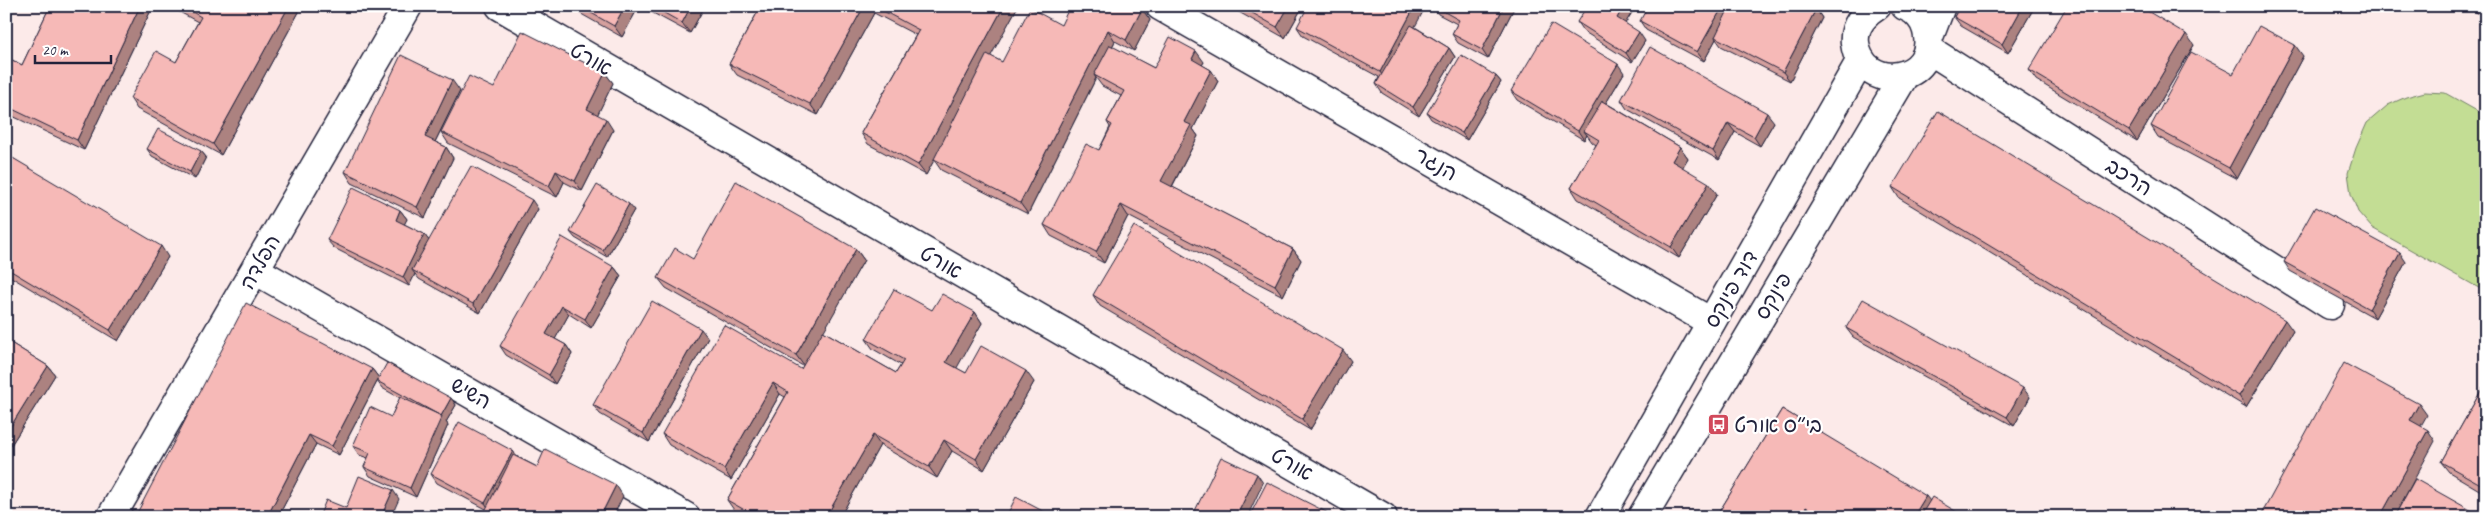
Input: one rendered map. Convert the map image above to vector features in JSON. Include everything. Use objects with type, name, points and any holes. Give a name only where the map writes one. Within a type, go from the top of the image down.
[{"type":"street","name":"הפלדה","points":[[111,517],[408,6]]},
{"type":"street","name":"אורט","points":[[500,6],[1383,517]]},
{"type":"street","name":"הנגר","points":[[1160,6],[1712,322]]},
{"type":"street","points":[[1877,6],[1861,19],[1856,29],[1856,51],[1870,70],[1892,78],[1904,76],[1915,70],[1923,61],[1941,6]]},
{"type":"street","points":[[1905,6],[1919,15],[1926,25],[1929,43]]},
{"type":"street","name":"הרכב","points":[[1929,43],[2330,305]]},
{"type":"street","name":"דוד פינקס","points":[[1600,517],[1861,60]]},
{"type":"street","name":"פינקס","points":[[1642,517],[1904,76]]},
{"type":"street","name":"השיש","points":[[255,270],[686,517]]},
{"type":"shaded area","points":[[6,6],[2486,6],[2486,517],[6,517]]},
{"type":"green space","points":[[2425,92],[2445,93],[2486,116],[2486,292],[2372,228],[2358,212],[2351,194],[2348,173],[2367,123],[2388,105],[2406,97]]},
{"type":"building","points":[[50,6],[140,6],[77,140],[6,106],[6,57],[22,65]]},
{"type":"building","points":[[182,6],[289,6],[213,144],[130,98],[156,51],[176,62],[201,17]]},
{"type":"building","points":[[579,6],[625,6],[614,26]]},
{"type":"building","points":[[652,6],[691,6],[682,23]]},
{"type":"building","points":[[761,6],[864,6],[810,104],[729,64]]},
{"type":"building","points":[[874,6],[1004,6],[918,165],[861,133],[919,30]]},
{"type":"building","points":[[1070,6],[1137,6],[1142,9],[1126,40],[1108,30],[1020,203],[934,159],[987,54],[1002,62],[1030,8],[1061,25]]},
{"type":"building","points":[[1240,6],[1289,6],[1277,27]]},
{"type":"building","points":[[1308,6],[1415,6],[1380,72],[1297,27]]},
{"type":"building","points":[[1434,6],[1504,6],[1482,50],[1452,34],[1459,20]]},
{"type":"building","points":[[1587,6],[1624,6],[1617,18],[1639,32],[1626,53],[1577,22]]},
{"type":"building","points":[[1648,6],[1723,6],[1697,52],[1640,21]]},
{"type":"building","points":[[1730,6],[1810,6],[1816,9],[1783,72],[1715,37]]},
{"type":"building","points":[[1960,6],[2023,6],[2002,44],[1954,17]]},
{"type":"building","points":[[2067,6],[2139,6],[2186,34],[2129,130],[2029,70]]},
{"type":"building","points":[[2477,6],[2486,6],[2486,11]]},
{"type":"building","points":[[1551,24],[1618,64],[1578,131],[1511,91]]},
{"type":"building","points":[[1411,25],[1449,48],[1413,107],[1376,84]]},
{"type":"building","points":[[2259,26],[2295,45],[2229,168],[2151,126],[2191,52],[2233,74]]},
{"type":"building","points":[[522,31],[605,73],[587,109],[606,119],[575,181],[556,171],[549,186],[441,132],[469,76],[494,88]]},
{"type":"building","points":[[1170,37],[1196,51],[1192,59],[1211,70],[1184,122],[1191,125],[1161,181],[1293,249],[1275,285],[1121,205],[1096,252],[1044,225],[1086,144],[1099,150],[1112,125],[1107,122],[1124,91],[1094,75],[1110,45],[1154,68]]},
{"type":"building","points":[[1650,47],[1767,113],[1754,137],[1728,123],[1713,151],[1621,100]]},
{"type":"building","points":[[401,55],[452,80],[425,137],[446,147],[417,207],[345,172]]},
{"type":"building","points":[[1461,55],[1496,76],[1462,133],[1427,113]]},
{"type":"building","points":[[1602,101],[1680,147],[1672,161],[1709,183],[1671,247],[1571,188],[1599,140],[1584,131]]},
{"type":"building","points":[[1938,111],[2285,320],[2239,396],[1892,187]]},
{"type":"building","points":[[158,129],[201,151],[190,172],[147,149]]},
{"type":"building","points":[[6,154],[161,246],[110,330],[6,268]]},
{"type":"building","points":[[471,166],[532,200],[473,304],[412,270]]},
{"type":"building","points":[[736,181],[856,249],[796,355],[658,278],[675,248],[693,259]]},
{"type":"building","points":[[597,185],[629,204],[603,250],[570,232]]},
{"type":"building","points":[[353,187],[400,210],[396,220],[424,234],[403,277],[327,240]]},
{"type":"building","points":[[2315,207],[2400,253],[2369,309],[2284,262]]},
{"type":"building","points":[[1134,226],[1343,350],[1302,419],[1093,295]]},
{"type":"building","points":[[562,237],[614,267],[585,319],[562,306],[546,334],[566,345],[549,375],[500,346]]},
{"type":"building","points":[[894,289],[932,310],[942,294],[975,312],[946,362],[966,373],[981,346],[1026,371],[976,459],[944,440],[929,467],[873,435],[826,517],[757,517],[727,500],[788,392],[773,383],[724,469],[662,434],[724,325],[801,369],[823,331],[896,373],[904,360],[866,339]]},
{"type":"building","points":[[1863,299],[2023,388],[2007,417],[1846,328]]},
{"type":"building","points":[[652,301],[701,329],[643,433],[593,405]]},
{"type":"building","points":[[246,303],[372,369],[332,446],[309,435],[267,517],[135,517]]},
{"type":"building","points":[[6,340],[48,366],[6,434]]},
{"type":"building","points":[[387,363],[451,398],[441,416],[377,381]]},
{"type":"building","points":[[2344,363],[2419,404],[2410,420],[2428,430],[2380,517],[2260,517]]},
{"type":"building","points":[[2486,382],[2486,487],[2441,462]]},
{"type":"building","points":[[400,397],[442,416],[410,488],[364,467],[370,453],[353,446],[370,407],[391,417]]},
{"type":"building","points":[[1782,409],[1926,496],[1913,517],[1823,517],[1806,507],[1800,517],[1716,517]]},
{"type":"building","points":[[459,422],[513,451],[485,503],[431,474]]},
{"type":"building","points":[[545,449],[616,485],[600,517],[482,517],[513,455],[537,467]]},
{"type":"building","points":[[1221,457],[1257,474],[1236,517],[1192,517]]},
{"type":"building","points":[[359,476],[393,490],[381,517],[319,517],[326,500],[346,508]]},
{"type":"building","points":[[2415,479],[2481,516],[2481,517],[2394,517]]},
{"type":"building","points":[[1267,482],[1336,517],[1249,517]]},
{"type":"building","points":[[1016,497],[1054,517],[1006,517]]},
{"type":"building","points":[[1932,497],[1965,517],[1920,517]]},
{"type":"place","name":"בי״ס אורט","points":[[1718,425]]}]
